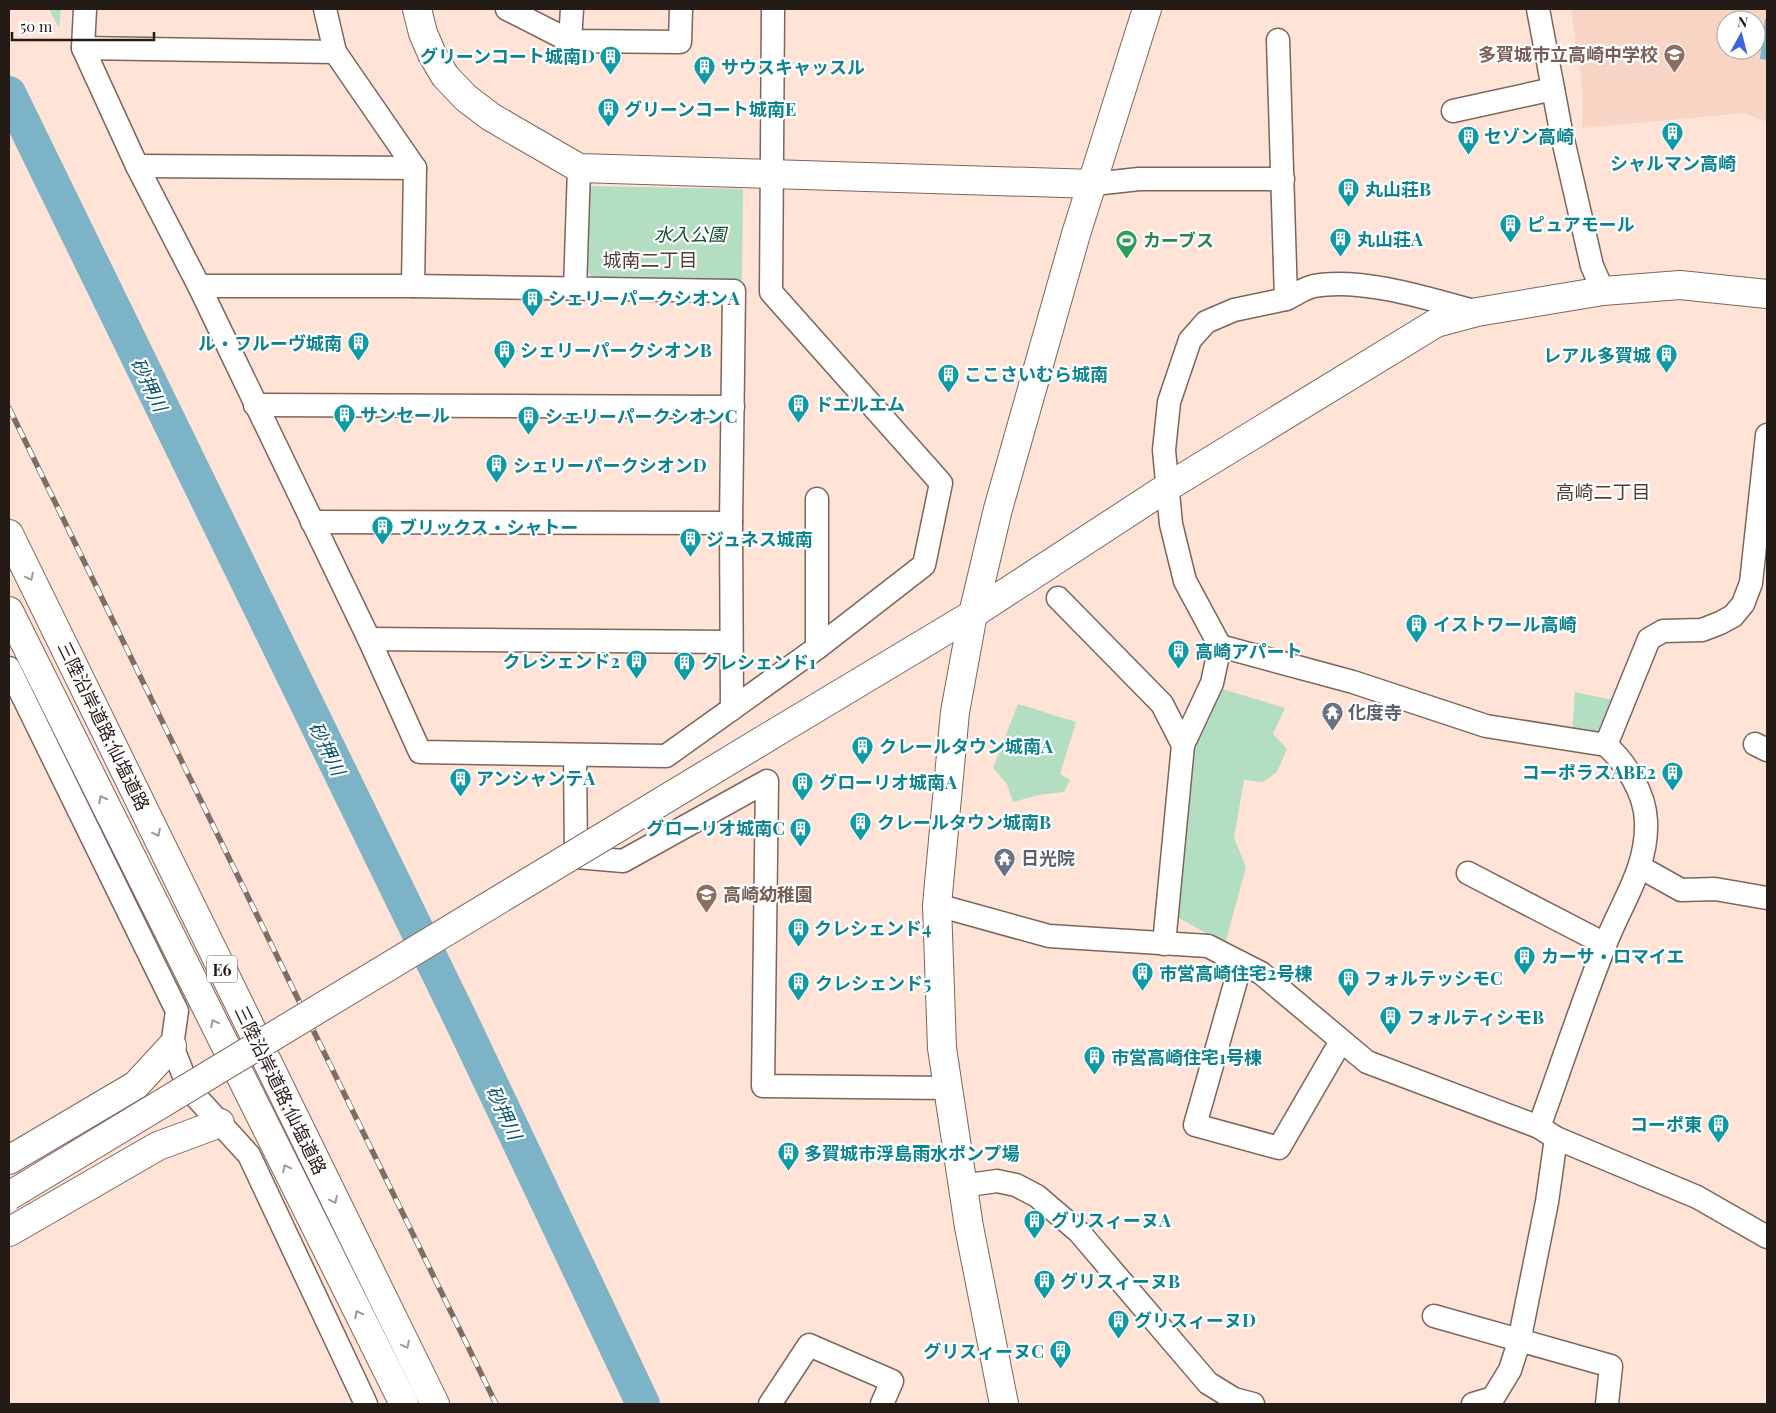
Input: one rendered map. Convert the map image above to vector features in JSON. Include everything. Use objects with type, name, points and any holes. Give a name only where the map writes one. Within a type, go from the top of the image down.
[{"type":"main road","points":[[417,9],[423,33],[432,54],[445,76],[466,98],[492,117],[579,168],[1094,184]]},
{"type":"main road","points":[[1004,1404],[962,1186],[942,1048],[936,905],[955,712],[973,614],[1001,500],[1076,234],[1094,184],[1147,9]]},
{"type":"main road","points":[[9,1196],[973,614],[1166,488],[1436,323],[1477,312],[1603,291],[1680,285],[1767,294]]},
{"type":"main road","name":"三陸沿岸道路;仙塩道路","points":[[9,534],[435,1404]]},
{"type":"main road","name":"三陸沿岸道路;仙塩道路","points":[[9,611],[404,1404]]},
{"type":"main road","points":[[9,1160],[136,1085],[172,1046]]},
{"type":"main road","points":[[9,1232],[158,1146],[220,1123]]},
{"type":"street","points":[[85,9],[83,48],[137,166],[199,286],[369,639],[420,752],[666,756],[817,648],[924,565],[941,483],[771,292],[773,9]]},
{"type":"street","points":[[326,9],[335,52],[415,168],[413,286]]},
{"type":"street","points":[[507,9],[570,41],[680,42],[681,9]]},
{"type":"street","points":[[570,41],[572,9]]},
{"type":"street","points":[[1538,9],[1553,89],[1592,266],[1603,291]]},
{"type":"street","points":[[1278,40],[1286,299]]},
{"type":"street","points":[[83,48],[335,52]]},
{"type":"street","points":[[1453,111],[1553,89]]},
{"type":"street","points":[[137,166],[415,168]]},
{"type":"street","points":[[575,289],[579,168]]},
{"type":"street","points":[[1094,184],[1139,179],[1283,179]]},
{"type":"street","points":[[1164,944],[1183,745],[1212,683],[1220,646],[1185,580],[1170,524],[1166,488],[1164,450],[1169,402],[1190,340],[1206,322],[1234,310],[1286,299],[1311,286],[1339,283],[1408,293],[1477,312]]},
{"type":"street","points":[[199,286],[413,286],[734,291],[731,524],[732,709]]},
{"type":"street","points":[[255,405],[733,407]]},
{"type":"street","points":[[1606,745],[1648,639],[1663,632],[1702,630],[1732,616],[1743,604],[1751,584],[1764,479],[1767,435]]},
{"type":"street","points":[[817,499],[817,648]]},
{"type":"street","points":[[312,522],[731,524]]},
{"type":"street","points":[[1058,598],[1162,704],[1183,745]]},
{"type":"street","points":[[369,639],[731,642]]},
{"type":"street","points":[[1220,646],[1353,682],[1486,726],[1606,745],[1617,754],[1639,794],[1646,819],[1645,850],[1637,879],[1605,944],[1547,1133],[1547,1202],[1519,1342],[1510,1370],[1492,1402]]},
{"type":"street","points":[[9,668],[177,1011],[172,1046],[189,1089],[249,1155],[366,1404]]},
{"type":"street","points":[[575,755],[576,857],[623,861],[767,781],[763,1086],[948,1088]]},
{"type":"street","points":[[1640,867],[1681,890],[1715,889],[1767,898]]},
{"type":"street","points":[[1468,873],[1605,944]]},
{"type":"street","points":[[936,905],[1049,936],[1208,946],[1261,973],[1367,1062],[1547,1133],[1697,1197],[1767,1237]]},
{"type":"street","points":[[1241,963],[1195,1125],[1279,1148],[1341,1041]]},
{"type":"street","points":[[962,1186],[997,1181],[1016,1185],[1037,1196],[1078,1232],[1208,1383],[1234,1399],[1253,1404]]},
{"type":"street","points":[[1434,1316],[1519,1342],[1611,1366],[1607,1404]]},
{"type":"street","points":[[770,1404],[809,1345],[892,1381],[882,1404]]},
{"type":"shaded area","name":"多賀城市立高崎中学校","points":[[1571,9],[1767,9],[1767,122],[1744,113],[1582,128],[1583,91]]},
{"type":"green space","points":[[49,9],[61,9],[59,28]]},
{"type":"green space","name":"水入公園","points":[[589,186],[743,189],[742,280],[594,278],[587,272]]},
{"type":"green space","points":[[1216,687],[1285,708],[1273,734],[1287,749],[1277,772],[1263,782],[1244,780],[1234,838],[1246,867],[1225,944],[1177,917],[1188,745]]},
{"type":"green space","points":[[1575,692],[1617,701],[1601,736],[1572,733]]},
{"type":"green space","points":[[1018,704],[1076,722],[1060,774],[1070,780],[1064,792],[1038,795],[1013,802],[1007,784],[993,768]]},
{"type":"water","points":[[1766,19],[1767,19],[1766,60]]},
{"type":"waterway","name":"砂押川","points":[[9,93],[461,1020],[643,1404]]},
{"type":"railway","points":[[9,408],[496,1404]]},
{"type":"place","name":"多賀城市立高崎中学校","points":[[1674,73]]},
{"type":"place","name":"グリーンコート城南D","points":[[611,75]]},
{"type":"place","name":"サウスキャッスル","points":[[705,86]]},
{"type":"place","name":"グリーンコート城南E","points":[[608,128]]},
{"type":"place","name":"シャルマン高崎","points":[[1673,152]]},
{"type":"place","name":"セゾン高崎","points":[[1468,155]]},
{"type":"place","name":"丸山荘B","points":[[1349,208]]},
{"type":"place","name":"ピュアモール","points":[[1511,243]]},
{"type":"place","name":"丸山荘A","points":[[1341,258]]},
{"type":"place","name":"カーブス","points":[[1127,259]]},
{"type":"place","name":"シェリーパークシオンA","points":[[532,317]]},
{"type":"place","name":"ル・フルーヴ城南","points":[[358,362]]},
{"type":"place","name":"シェリーパークシオンB","points":[[504,369]]},
{"type":"place","name":"レアル多賀城","points":[[1667,374]]},
{"type":"place","name":"ここさいむら城南","points":[[948,393]]},
{"type":"place","name":"ドエルエム","points":[[799,423]]},
{"type":"place","name":"サンセール","points":[[344,434]]},
{"type":"place","name":"シェリーパークシオンC","points":[[529,435]]},
{"type":"place","name":"シェリーパークシオンD","points":[[497,484]]},
{"type":"place","name":"ブリックス・シャトー","points":[[383,546]]},
{"type":"place","name":"ジュネス城南","points":[[690,558]]},
{"type":"place","name":"イストワール高崎","points":[[1417,643]]},
{"type":"place","name":"高崎アパート","points":[[1179,670]]},
{"type":"place","name":"クレシェンド2","points":[[636,680]]},
{"type":"place","name":"クレシェンド1","points":[[685,681]]},
{"type":"place","name":"化度寺","points":[[1332,731]]},
{"type":"place","name":"クレールタウン城南A","points":[[863,765]]},
{"type":"place","name":"コーポラスABE2","points":[[1672,791]]},
{"type":"place","name":"アンシャンテA","points":[[460,797]]},
{"type":"place","name":"グローリオ城南A","points":[[803,801]]},
{"type":"place","name":"クレールタウン城南B","points":[[861,841]]},
{"type":"place","name":"グローリオ城南C","points":[[801,847]]},
{"type":"place","name":"日光院","points":[[1005,877]]},
{"type":"place","name":"高崎幼稚園","points":[[707,913]]},
{"type":"place","name":"クレシェンド4","points":[[798,947]]},
{"type":"place","name":"カーサ・ロマイエ","points":[[1525,975]]},
{"type":"place","name":"市営高崎住宅2号棟","points":[[1143,992]]},
{"type":"place","name":"フォルテッシモC","points":[[1348,997]]},
{"type":"place","name":"クレシェンド5","points":[[799,1002]]},
{"type":"place","name":"フォルティシモB","points":[[1391,1036]]},
{"type":"place","name":"市営高崎住宅1号棟","points":[[1095,1076]]},
{"type":"place","name":"コーポ東","points":[[1718,1143]]},
{"type":"place","name":"多賀城市浮島雨水ポンプ場","points":[[788,1172]]},
{"type":"place","name":"グリスィーヌA","points":[[1035,1239]]},
{"type":"place","name":"グリスィーヌB","points":[[1044,1300]]},
{"type":"place","name":"グリスィーヌD","points":[[1118,1339]]},
{"type":"place","name":"グリスィーヌC","points":[[1060,1370]]},
{"type":"district","name":"城南二丁目","points":[[650,259]]},
{"type":"district","name":"高崎二丁目","points":[[1603,491]]}]
